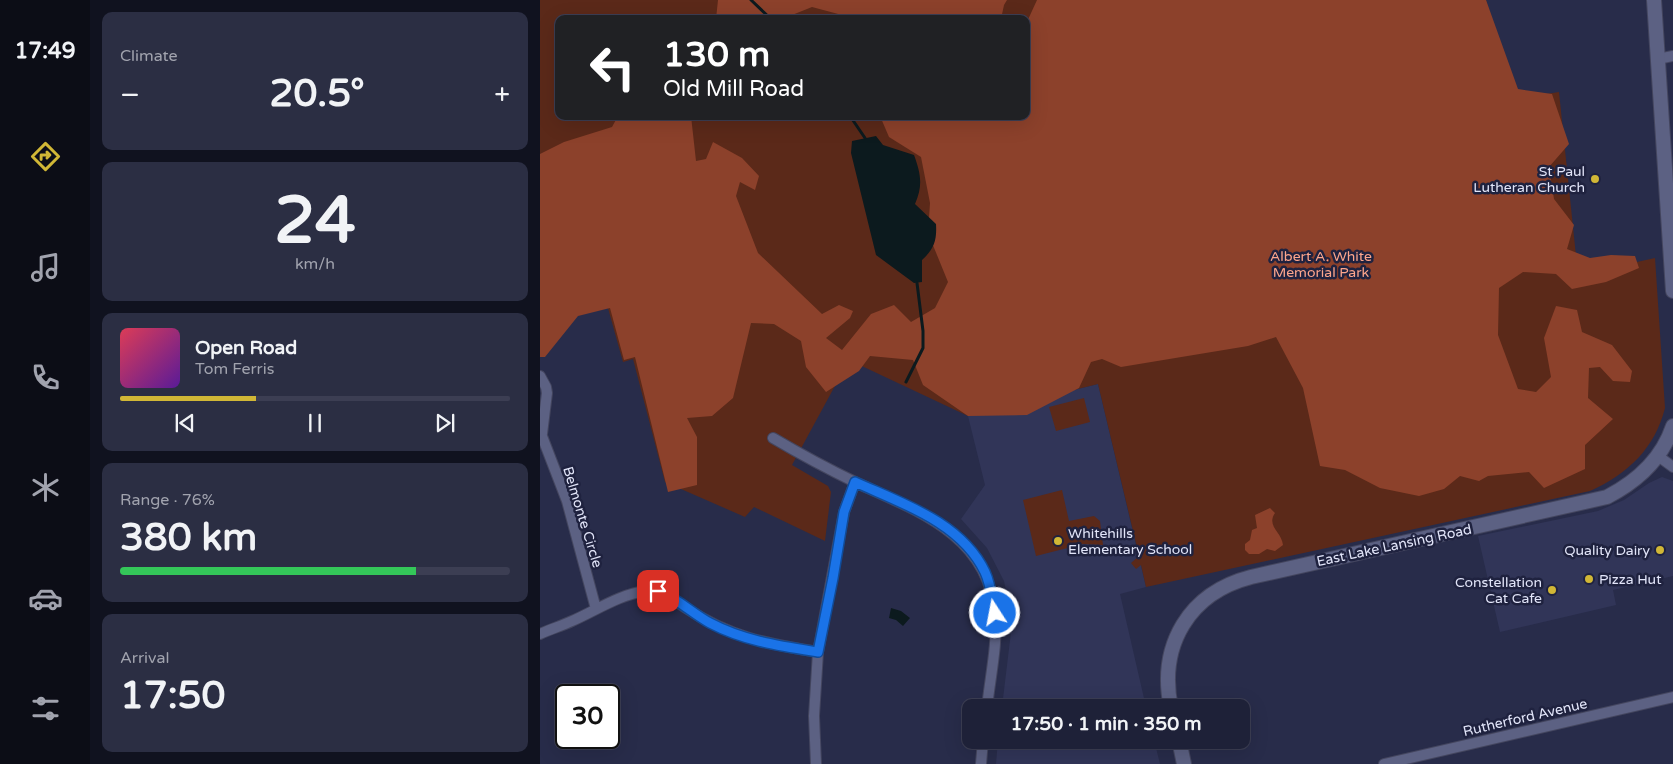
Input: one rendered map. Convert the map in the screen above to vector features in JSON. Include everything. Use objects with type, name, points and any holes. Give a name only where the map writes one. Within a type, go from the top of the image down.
[{"type":"main road","points":[[1654,0],[1673,291]]},
{"type":"main road","name":"East Lake Lansing Road","points":[[1170,699],[1168,672],[1177,635],[1186,619],[1200,603],[1229,584],[1251,577],[1602,498],[1634,481],[1658,456],[1673,426]]},
{"type":"main road","points":[[1181,749],[1184,764]]},
{"type":"street","points":[[1658,59],[1673,56]]},
{"type":"street","name":"Belmonte Circle","points":[[540,376],[546,387],[541,432],[567,501],[596,609]]},
{"type":"street","points":[[773,438],[855,482],[936,520],[958,538],[984,571],[995,613],[995,632],[988,699]]},
{"type":"street","points":[[1658,456],[1673,467]]},
{"type":"street","points":[[816,764],[814,716],[818,652],[844,512],[855,482]]},
{"type":"street","points":[[540,634],[626,596],[645,591],[658,591],[669,595],[693,612],[730,633],[757,642],[818,652]]},
{"type":"street","name":"Rutherford Avenue","points":[[1384,764],[1673,697]]},
{"type":"street","points":[[981,764],[982,749]]},
{"type":"shaded area","points":[[876,136],[883,145],[914,155],[920,180],[915,204],[936,224],[934,244],[922,260],[922,282],[914,283],[876,255],[851,153],[852,141]]},
{"type":"shaded area","name":"Whitehills Elementary School","points":[[1098,384],[1146,587],[1120,594],[1144,699],[1003,699],[1011,632],[1004,581],[987,548],[961,519],[985,485],[968,416]]},
{"type":"shaded area","points":[[1662,477],[1673,481],[1673,576],[1613,590],[1616,605],[1500,632],[1478,536],[1598,511],[1624,500],[1649,483]]},
{"type":"shaded area","points":[[891,608],[901,611],[910,618],[903,626],[896,620],[889,618]]},
{"type":"shaded area","points":[[997,749],[1156,749],[1160,764],[996,764]]},
{"type":"green space","name":"Albert A. White Memorial Park","points":[[540,0],[1486,0],[1515,99],[1559,92],[1578,275],[1655,258],[1665,408],[1654,435],[1638,458],[1628,468],[1590,491],[1146,587],[1141,565],[1136,569],[1131,563],[1139,556],[1098,384],[968,416],[849,360],[792,465],[828,486],[831,492],[825,541],[754,507],[745,517],[665,482],[633,359],[623,362],[606,301],[540,271]]},
{"type":"green space","points":[[718,0],[1007,0],[1002,15],[842,15],[812,7],[792,15],[716,15]]},
{"type":"green space","name":"Albert A. White Memorial Park","points":[[1037,0],[1486,0],[1518,89],[1552,94],[1569,144],[1549,167],[1554,199],[1574,225],[1567,249],[1590,258],[1611,255],[1635,256],[1639,268],[1606,282],[1572,289],[1556,274],[1523,272],[1499,288],[1498,335],[1518,389],[1536,392],[1551,377],[1544,338],[1556,306],[1577,310],[1582,332],[1612,345],[1632,371],[1630,382],[1613,381],[1600,367],[1589,368],[1588,398],[1613,419],[1585,445],[1585,469],[1544,488],[1529,472],[1488,476],[1479,481],[1460,476],[1444,489],[1419,496],[1380,488],[1345,470],[1320,466],[1303,388],[1276,337],[1248,346],[1121,367],[1102,359],[1091,362],[1079,388],[1027,415],[968,416],[923,385],[913,360],[870,356],[859,371],[826,392],[806,367],[801,341],[774,324],[751,323],[733,398],[712,416],[687,418],[697,437],[697,485],[668,492],[635,357],[624,360],[610,308],[578,316],[545,357],[540,357],[540,154],[564,142],[612,127],[616,120],[691,120],[696,161],[706,159],[713,142],[742,158],[759,176],[755,190],[740,182],[736,196],[758,253],[822,314],[839,305],[853,311],[850,318],[826,338],[842,350],[871,314],[894,305],[911,322],[935,308],[948,282],[928,233],[930,203],[921,157],[889,137],[882,120],[1030,120],[1030,15]]},
{"type":"green space","points":[[1084,398],[1090,422],[1056,431],[1049,407]]},
{"type":"green space","points":[[1062,490],[1069,521],[1094,516],[1100,521],[1103,545],[1083,544],[1036,556],[1023,500]]},
{"type":"green space","points":[[1270,508],[1275,513],[1272,522],[1283,545],[1275,551],[1267,549],[1259,554],[1249,554],[1245,550],[1245,544],[1250,540],[1252,530],[1257,528],[1255,515]]},
{"type":"waterway","points":[[751,0],[767,15]]},
{"type":"waterway","points":[[853,120],[865,138]]},
{"type":"waterway","points":[[906,382],[923,348],[923,331],[917,283]]},
{"type":"place","name":"St Paul Lutheran Church","points":[[1595,179]]},
{"type":"place","name":"Whitehills Elementary School","points":[[1058,541]]},
{"type":"place","name":"Quality Dairy","points":[[1660,550]]},
{"type":"place","name":"Pizza Hut","points":[[1589,579]]},
{"type":"place","name":"Constellation Cat Cafe","points":[[1552,590]]},
{"type":"route","points":[[658,591],[669,595],[685,608],[730,633],[757,642],[818,652],[844,512],[855,482],[936,520],[958,538],[984,571],[991,591],[995,613]]}]
